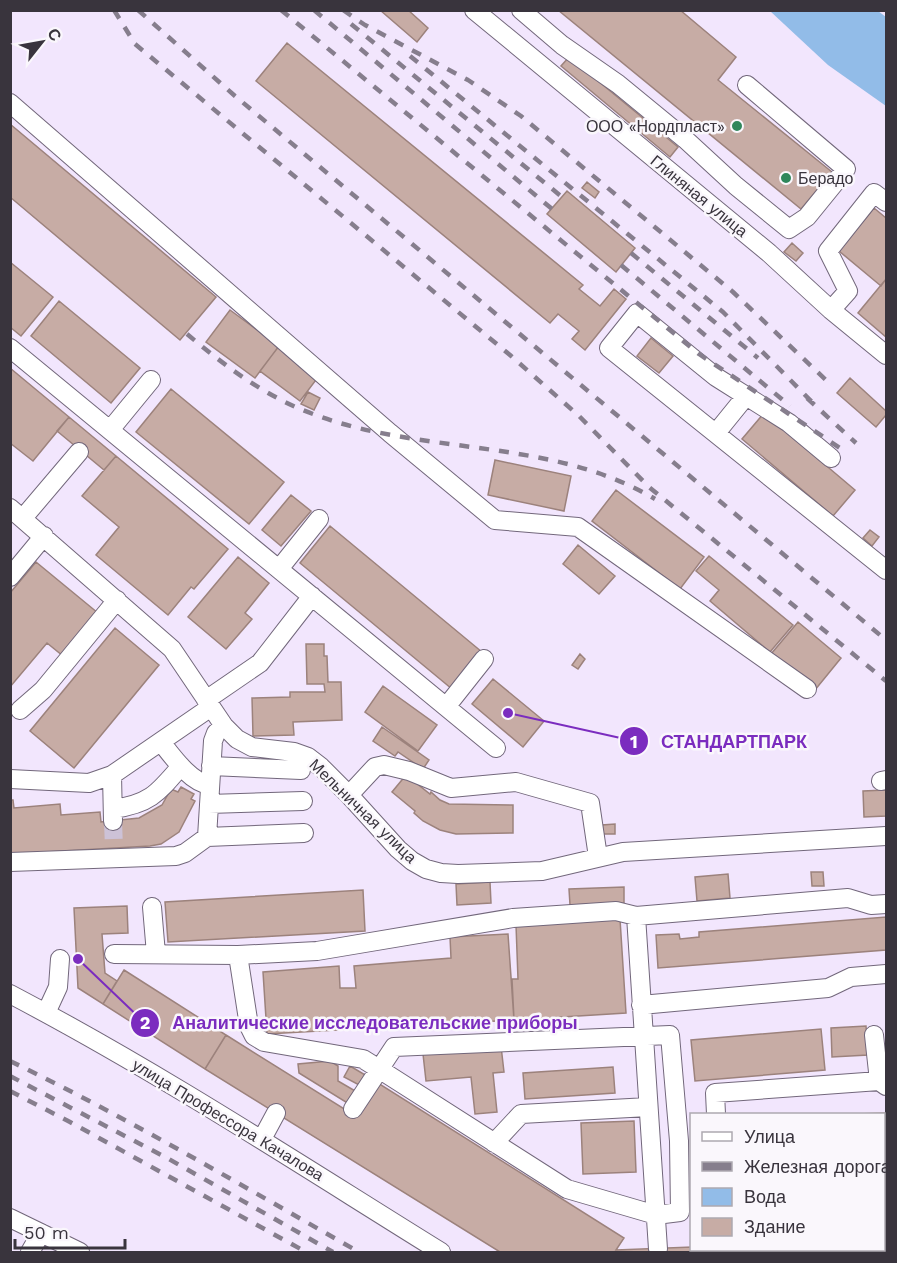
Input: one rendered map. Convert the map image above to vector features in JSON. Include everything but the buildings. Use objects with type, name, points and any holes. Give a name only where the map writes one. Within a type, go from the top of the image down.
[{"type":"street","points":[[521,10],[562,45],[618,84],[789,229]]},
{"type":"street","name":"Глиняная улица","points":[[480,12],[769,253],[831,310],[886,355]]},
{"type":"street","points":[[747,85],[846,169],[807,217],[789,229],[769,253]]},
{"type":"street","points":[[10,104],[390,434],[495,520],[578,527],[807,689]]},
{"type":"street","points":[[831,310],[848,291],[828,251],[874,193],[886,202]]},
{"type":"street","points":[[831,458],[789,423],[716,377],[637,313],[609,348],[886,570]]},
{"type":"street","points":[[10,348],[496,748]]},
{"type":"street","points":[[110,430],[151,380]]},
{"type":"street","points":[[716,433],[746,396]]},
{"type":"street","points":[[15,516],[79,452]]},
{"type":"street","name":"Мельничная улица","points":[[15,516],[44,536],[172,649],[208,704],[237,739],[252,747],[294,752],[308,757],[349,795],[405,855],[426,868],[441,873],[542,871],[623,852],[886,836]]},
{"type":"street","points":[[279,569],[319,519]]},
{"type":"street","points":[[10,577],[44,536]]},
{"type":"street","points":[[10,779],[89,783],[112,775],[161,742],[260,663],[312,596]]},
{"type":"street","points":[[20,710],[43,690],[117,600]]},
{"type":"street","points":[[446,706],[484,659]]},
{"type":"street","points":[[207,837],[213,741],[216,733],[224,726]]},
{"type":"street","points":[[161,742],[181,766],[200,782],[210,785]]},
{"type":"street","points":[[349,795],[375,767],[384,765],[409,771],[451,788],[516,782],[590,803],[598,857]]},
{"type":"street","points":[[112,775],[113,815],[159,792],[181,766]]},
{"type":"street","points":[[211,766],[301,770]]},
{"type":"street","points":[[209,804],[303,801]]},
{"type":"street","points":[[10,862],[114,853],[176,856],[186,853],[207,837],[304,833]]},
{"type":"street","points":[[114,954],[238,955],[317,951],[513,918],[616,911],[636,916],[848,898],[871,905],[886,904]]},
{"type":"street","points":[[152,907],[156,954]]},
{"type":"street","points":[[636,916],[658,1249]]},
{"type":"street","points":[[238,955],[249,1026],[254,1036],[264,1042],[363,1059],[379,1069],[494,1143],[567,1189],[656,1215],[680,1212],[679,1141],[670,1035],[394,1047],[379,1069],[353,1109]]},
{"type":"street","points":[[46,1013],[58,987],[60,959]]},
{"type":"street","points":[[641,1005],[828,988],[851,977],[886,974]]},
{"type":"street","name":"улица Профессора Качалова","points":[[10,994],[194,1097],[441,1252]]},
{"type":"street","points":[[716,1113],[715,1093],[883,1083],[874,1035]]},
{"type":"street","points":[[494,1143],[521,1114],[648,1107]]},
{"type":"street","points":[[262,1139],[276,1113]]},
{"type":"street","points":[[10,1218],[80,1252]]},
{"type":"street","points":[[30,1252],[41,1233]]},
{"type":"water","points":[[770,11],[878,11],[886,17],[886,106],[828,65]]},
{"type":"tunnel","points":[[113,821],[114,848]]},
{"type":"railway","points":[[114,10],[135,44],[510,355],[578,415],[649,487],[886,681]]},
{"type":"railway","points":[[138,10],[235,96],[886,640]]},
{"type":"railway","points":[[281,10],[699,354],[846,452]]},
{"type":"railway","points":[[314,10],[552,209]]},
{"type":"railway","points":[[343,10],[365,25],[468,80],[521,116],[733,292],[827,381]]},
{"type":"railway","points":[[351,24],[562,197]]},
{"type":"railway","points":[[410,56],[723,312],[813,403]]},
{"type":"railway","points":[[631,253],[758,358]]},
{"type":"railway","points":[[621,265],[790,406]]},
{"type":"railway","points":[[187,334],[216,358],[262,390],[313,414],[355,427],[398,436],[530,456],[573,465],[615,479],[655,499]]},
{"type":"railway","points":[[807,398],[856,443]]},
{"type":"railway","points":[[10,1061],[143,1130],[359,1252]]},
{"type":"railway","points":[[10,1076],[167,1158],[333,1252]]},
{"type":"railway","points":[[10,1091],[306,1252]]},
{"type":"place","name":"ООО «Нордпласт»","points":[[737,126]]},
{"type":"place","name":"Берадо","points":[[786,178]]},
{"type":"place","name":"СТАНДАРТПАРК","points":[[508,713]]},
{"type":"place","name":"Аналитические исследовательские приборы","points":[[78,959]]}]
